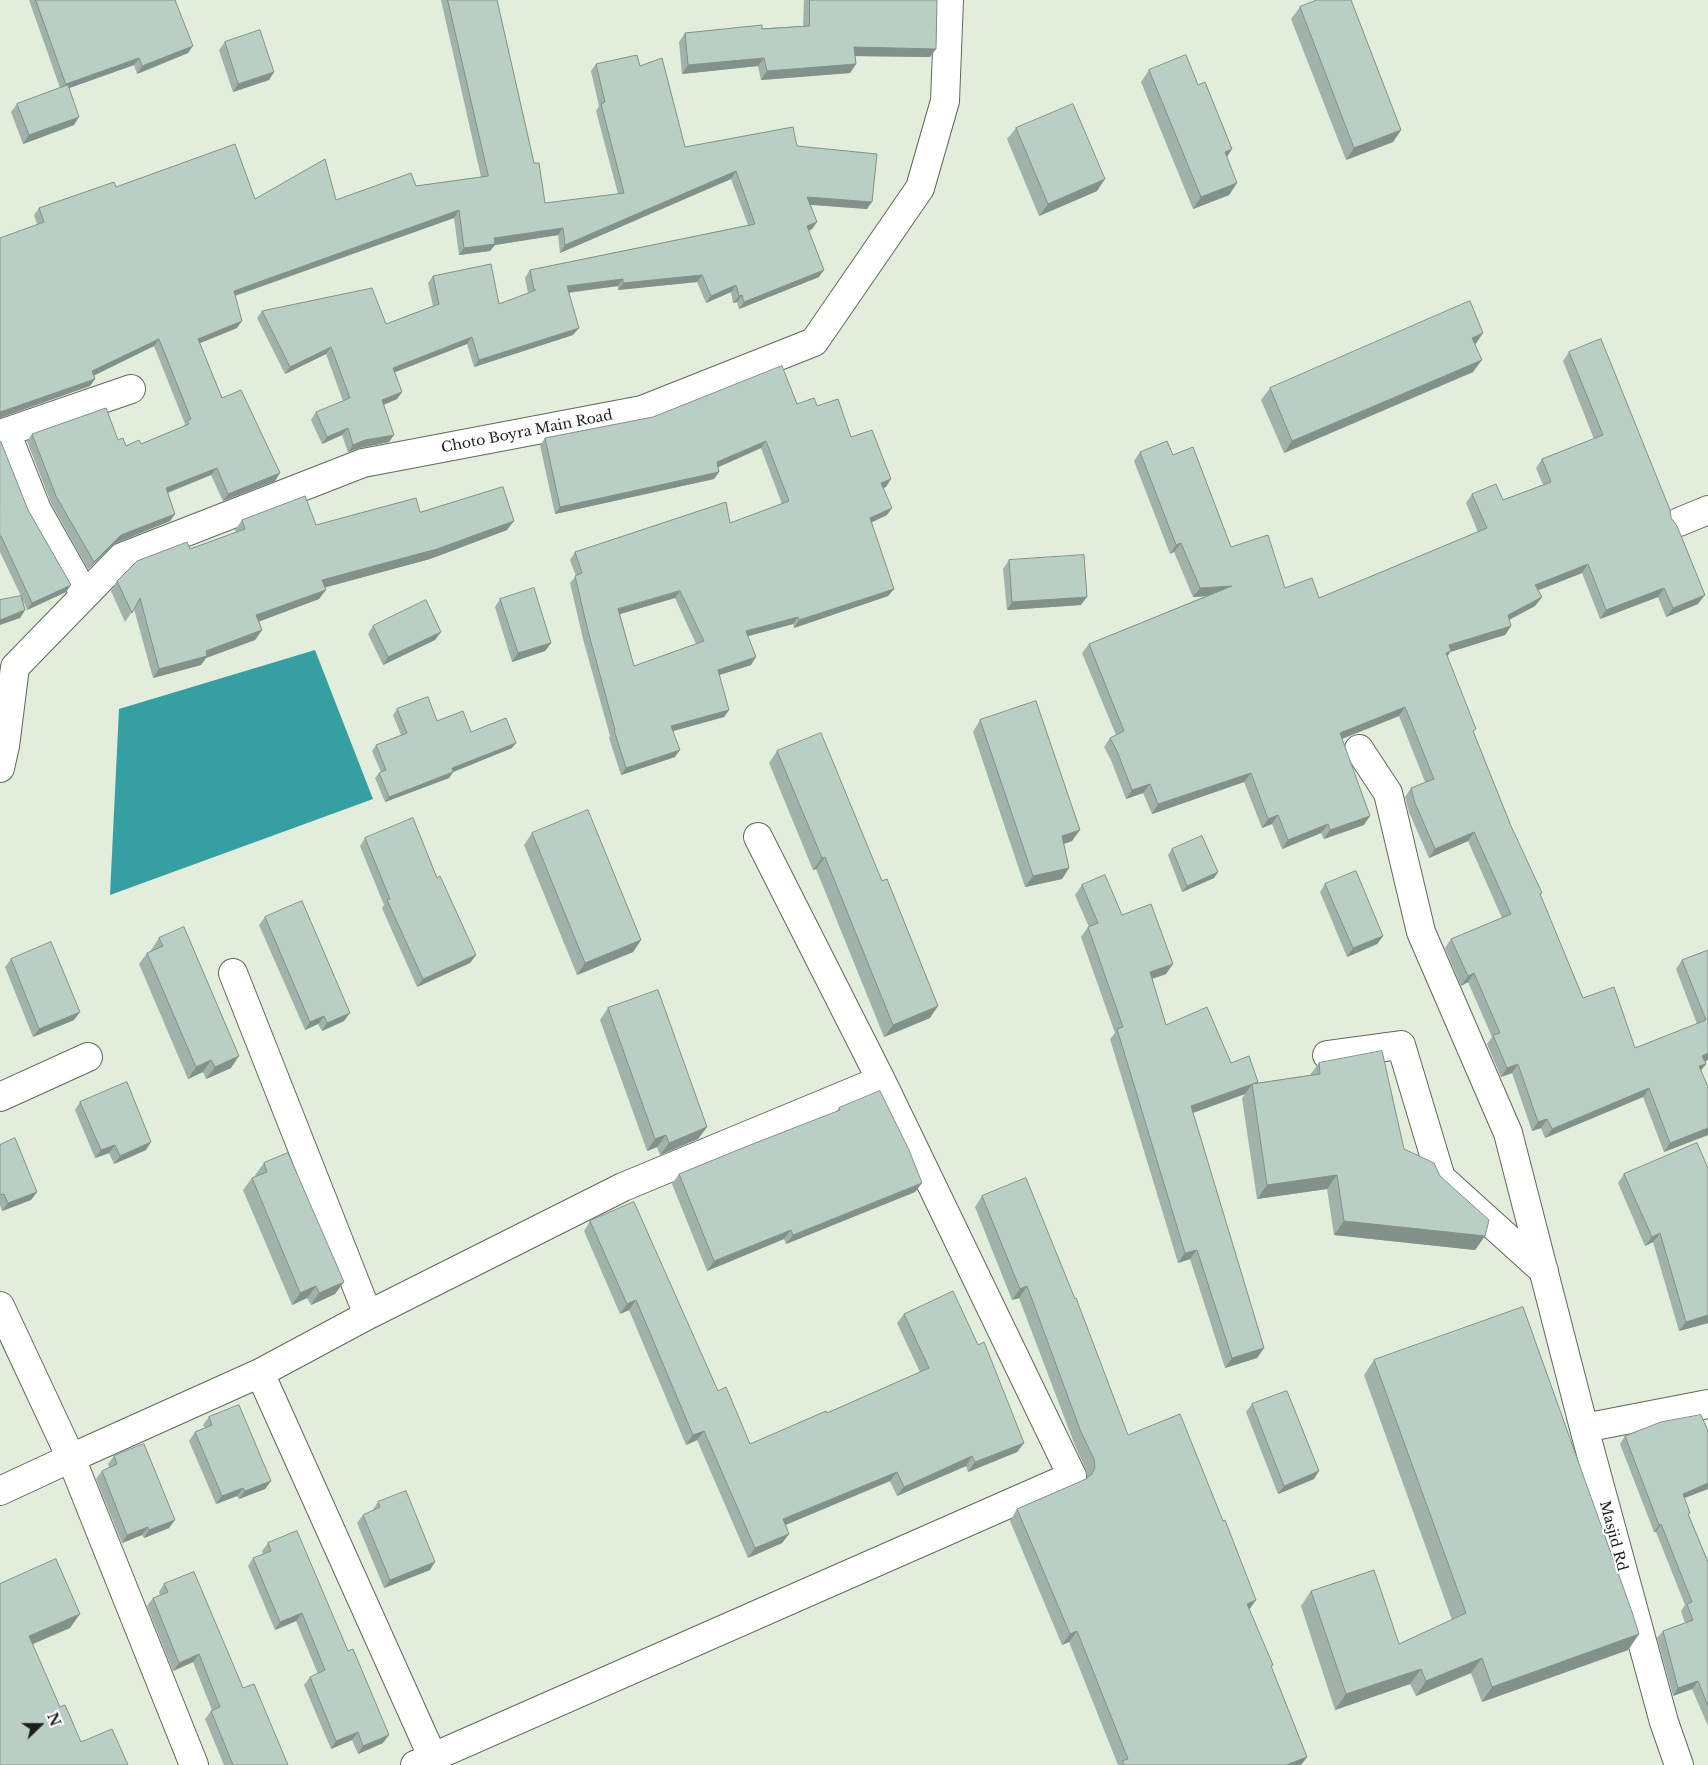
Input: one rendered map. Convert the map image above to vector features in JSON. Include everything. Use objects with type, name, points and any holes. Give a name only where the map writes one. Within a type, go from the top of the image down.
[{"type":"street","name":"Choto Boyra Main Road","points":[[0,768],[5,746],[15,667],[122,557],[363,463],[642,410],[814,342],[920,188],[945,102],[949,0]]},
{"type":"street","points":[[85,595],[37,510],[3,434],[131,389]]},
{"type":"street","points":[[1679,522],[1708,510]]},
{"type":"street","name":"Masjid Rd","points":[[1359,749],[1388,793],[1421,932],[1508,1133],[1584,1428],[1664,1722],[1679,1765]]},
{"type":"street","points":[[260,1373],[424,1762],[1072,1476],[881,1080],[758,837]]},
{"type":"street","points":[[233,973],[368,1315]]},
{"type":"street","points":[[1327,1055],[1401,1045],[1441,1178],[1544,1271]]},
{"type":"street","points":[[0,1097],[88,1057]]},
{"type":"street","points":[[0,1491],[260,1373],[368,1315],[623,1187],[881,1080]]},
{"type":"street","points":[[0,1306],[71,1458],[194,1765]]},
{"type":"street","points":[[1584,1428],[1708,1404]]},
{"type":"water","points":[[315,650],[373,799],[110,895],[119,709]]},
{"type":"building","points":[[36,0],[175,0],[193,46],[142,66],[139,58],[66,84]]},
{"type":"building","points":[[448,0],[497,0],[534,163],[539,163],[545,203],[624,193],[601,104],[605,102],[596,64],[637,55],[640,66],[662,58],[685,147],[793,127],[797,146],[877,154],[872,202],[807,197],[817,222],[807,226],[824,270],[744,302],[742,295],[739,296],[736,285],[711,296],[702,275],[623,283],[623,279],[567,286],[579,328],[479,360],[472,337],[393,368],[402,392],[382,400],[394,435],[365,440],[353,445],[348,428],[327,437],[316,412],[350,398],[331,347],[290,367],[262,311],[372,288],[386,324],[439,304],[433,276],[491,264],[499,304],[536,290],[534,290],[530,270],[755,224],[736,171],[565,245],[563,228],[494,238],[495,244],[464,248],[459,210],[234,291],[242,321],[198,339],[222,398],[241,390],[280,473],[228,494],[217,468],[166,488],[175,514],[121,535],[94,562],[56,496],[32,434],[106,408],[118,440],[123,438],[126,446],[139,440],[141,444],[189,424],[187,421],[191,419],[159,339],[92,371],[95,379],[0,412],[0,238],[44,222],[39,208],[114,182],[116,187],[235,144],[255,199],[325,159],[336,200],[411,173],[416,186],[488,176]]},
{"type":"building","points":[[810,0],[937,0],[936,49],[854,47],[856,64],[767,71],[764,58],[688,65],[685,33],[762,25],[762,29],[809,26]]},
{"type":"building","points":[[1317,0],[1351,0],[1401,130],[1354,148],[1300,7]]},
{"type":"building","points":[[260,30],[274,72],[238,84],[225,42]]},
{"type":"building","points":[[1186,55],[1198,85],[1205,82],[1232,149],[1225,152],[1237,183],[1201,197],[1149,70]]},
{"type":"building","points":[[68,85],[79,117],[29,135],[17,104]]},
{"type":"building","points":[[1073,104],[1105,179],[1048,204],[1016,128]]},
{"type":"building","points":[[1470,301],[1483,333],[1472,338],[1482,360],[1292,441],[1270,388]]},
{"type":"building","points":[[1601,339],[1670,510],[1671,518],[1677,526],[1705,595],[1673,608],[1664,588],[1606,610],[1588,564],[1535,585],[1542,597],[1508,615],[1511,626],[1449,645],[1451,651],[1446,653],[1476,729],[1473,731],[1511,826],[1542,893],[1540,894],[1583,998],[1614,987],[1635,1048],[1706,1020],[1682,960],[1708,950],[1708,1053],[1702,1056],[1706,1064],[1699,1066],[1708,1087],[1708,1128],[1670,1143],[1649,1088],[1552,1129],[1547,1119],[1538,1122],[1518,1064],[1507,1068],[1493,1035],[1500,1033],[1474,973],[1468,976],[1451,939],[1511,914],[1474,832],[1435,849],[1415,803],[1411,788],[1434,779],[1405,707],[1340,733],[1370,816],[1330,830],[1328,824],[1288,840],[1278,815],[1268,819],[1251,773],[1158,804],[1150,784],[1132,790],[1110,738],[1124,731],[1089,644],[1232,586],[1200,588],[1181,543],[1176,545],[1140,452],[1167,441],[1173,455],[1193,447],[1231,547],[1268,535],[1285,588],[1312,578],[1319,598],[1487,528],[1472,494],[1496,484],[1503,500],[1551,482],[1542,459],[1603,435],[1569,352]]},
{"type":"building","points":[[782,366],[797,404],[814,398],[817,406],[838,399],[851,437],[872,430],[891,479],[881,483],[892,508],[870,518],[894,589],[799,620],[798,617],[746,631],[756,657],[718,670],[729,710],[671,726],[680,750],[626,768],[614,730],[575,576],[582,573],[575,552],[726,502],[730,523],[789,501],[766,441],[717,462],[719,472],[560,507],[545,438],[653,417]],"holes":[[[680,591],[704,641],[634,666],[618,609]]]},
{"type":"building","points":[[0,441],[28,510],[71,585],[32,603],[0,536]]},
{"type":"building","points":[[503,487],[514,521],[437,549],[322,580],[326,590],[256,615],[262,630],[206,651],[207,656],[159,669],[140,598],[132,613],[117,581],[137,561],[187,542],[190,549],[245,529],[242,520],[305,496],[316,525],[416,498],[420,512]]},
{"type":"building","points":[[1084,555],[1087,597],[1012,602],[1009,560]]},
{"type":"building","points":[[534,588],[551,643],[518,653],[500,599]]},
{"type":"building","points":[[21,596],[25,610],[0,620],[0,600]]},
{"type":"building","points":[[426,600],[441,632],[388,657],[373,626]]},
{"type":"building","points":[[428,697],[437,721],[463,711],[471,732],[506,718],[516,743],[452,768],[453,772],[389,797],[379,773],[386,770],[376,745],[407,733],[397,709]]},
{"type":"building","points":[[1036,701],[1080,830],[1062,836],[1069,868],[1033,876],[980,720]]},
{"type":"building","points":[[821,733],[882,881],[887,879],[938,1006],[893,1025],[825,857],[822,858],[777,751]]},
{"type":"building","points":[[588,810],[641,940],[585,963],[532,833]]},
{"type":"building","points":[[413,818],[437,878],[440,876],[476,955],[423,979],[387,900],[390,899],[365,838]]},
{"type":"building","points":[[1202,836],[1218,872],[1187,886],[1172,849]]},
{"type":"building","points":[[1356,871],[1383,936],[1353,948],[1325,884]]},
{"type":"building","points":[[1105,875],[1122,915],[1151,904],[1173,964],[1150,972],[1166,1025],[1207,1007],[1231,1063],[1249,1056],[1258,1082],[1191,1106],[1264,1348],[1232,1358],[1197,1250],[1185,1253],[1117,1029],[1123,1027],[1088,927],[1098,923],[1082,885]]},
{"type":"building","points":[[302,901],[350,1013],[327,1023],[324,1016],[310,1022],[265,917]]},
{"type":"building","points":[[184,927],[239,1056],[215,1067],[211,1060],[196,1067],[147,953],[163,946],[159,938]]},
{"type":"building","points":[[51,942],[80,1012],[39,1029],[11,959]]},
{"type":"building","points":[[658,990],[707,1127],[669,1143],[666,1135],[655,1139],[608,1008]]},
{"type":"building","points":[[1382,1051],[1404,1149],[1434,1163],[1440,1176],[1489,1220],[1485,1236],[1344,1221],[1337,1175],[1267,1185],[1252,1084],[1320,1074],[1319,1063]]},
{"type":"building","points":[[127,1082],[151,1142],[120,1156],[115,1145],[101,1150],[80,1102]]},
{"type":"building","points":[[880,1091],[909,1150],[922,1183],[793,1235],[791,1230],[714,1261],[679,1174],[840,1110],[839,1108]]},
{"type":"building","points":[[15,1138],[37,1192],[8,1203],[4,1194],[0,1195],[0,1145]]},
{"type":"building","points":[[1697,1143],[1708,1168],[1708,1315],[1686,1322],[1660,1233],[1652,1237],[1624,1174]]},
{"type":"building","points":[[288,1153],[344,1282],[319,1293],[316,1286],[300,1293],[252,1178],[267,1172],[264,1163]]},
{"type":"building","points":[[1026,1178],[1076,1298],[1128,1435],[1180,1414],[1223,1521],[1225,1520],[1256,1600],[1247,1604],[1273,1665],[1271,1666],[1307,1757],[1286,1765],[1124,1765],[1122,1761],[1128,1759],[1077,1631],[1070,1634],[1017,1509],[1086,1479],[1092,1474],[1095,1467],[1094,1459],[1081,1432],[1027,1286],[1020,1289],[982,1196]]},
{"type":"building","points":[[634,1202],[718,1391],[726,1387],[750,1444],[826,1411],[827,1413],[929,1368],[904,1314],[953,1291],[978,1345],[984,1342],[1024,1443],[975,1462],[972,1456],[904,1487],[897,1472],[783,1519],[789,1534],[755,1548],[704,1431],[693,1435],[636,1300],[627,1304],[590,1221]]},
{"type":"building","points":[[1523,1307],[1639,1634],[1492,1687],[1482,1658],[1426,1681],[1421,1669],[1346,1694],[1311,1591],[1374,1570],[1399,1644],[1466,1613],[1374,1360]]},
{"type":"building","points":[[1287,1391],[1319,1471],[1284,1486],[1252,1404]]},
{"type":"building","points":[[239,1405],[271,1481],[245,1491],[243,1488],[222,1496],[195,1432],[212,1425],[209,1417]]},
{"type":"building","points":[[1701,1415],[1708,1431],[1708,1483],[1683,1494],[1690,1513],[1688,1514],[1708,1562],[1708,1706],[1698,1681],[1678,1688],[1663,1631],[1693,1620],[1687,1604],[1692,1602],[1661,1524],[1659,1525],[1625,1436],[1661,1422]]},
{"type":"building","points":[[144,1444],[175,1520],[149,1530],[148,1527],[127,1535],[102,1471],[117,1464],[114,1456]]},
{"type":"building","points":[[406,1491],[435,1562],[390,1580],[363,1515],[380,1507],[378,1502]]},
{"type":"building","points":[[297,1531],[348,1651],[353,1649],[389,1735],[363,1746],[358,1732],[336,1741],[310,1677],[325,1670],[302,1613],[280,1622],[253,1558],[271,1551],[268,1543]]},
{"type":"building","points":[[56,1559],[80,1614],[29,1636],[60,1707],[65,1705],[81,1742],[112,1729],[128,1765],[0,1765],[0,1584]]},
{"type":"building","points":[[194,1572],[243,1688],[254,1684],[288,1765],[233,1765],[211,1711],[220,1707],[199,1654],[179,1663],[153,1598],[168,1592],[164,1584]]}]
